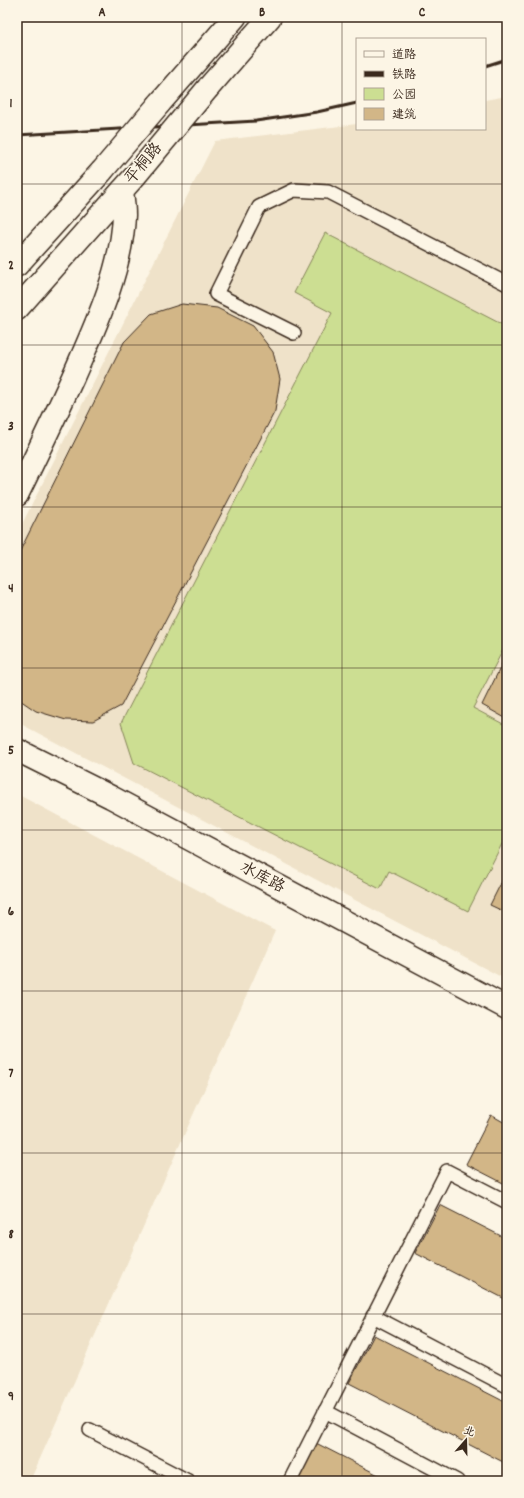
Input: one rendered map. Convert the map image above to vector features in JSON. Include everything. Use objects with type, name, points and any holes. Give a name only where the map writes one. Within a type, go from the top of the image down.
[{"type":"street","name":"平桐路","points":[[17,265],[102,171],[235,17]]},
{"type":"street","name":"平桐路","points":[[17,309],[128,183],[270,17]]},
{"type":"street","points":[[249,40],[286,17]]},
{"type":"street","points":[[17,495],[46,436],[94,330],[108,292],[121,244],[128,183]]},
{"type":"street","name":"水库路","points":[[17,750],[110,797],[507,1008]]},
{"type":"lane","points":[[294,333],[216,294],[259,207],[294,190],[328,192],[507,284]]},
{"type":"lane","points":[[290,1481],[447,1171],[507,1202]]},
{"type":"lane","points":[[373,1316],[507,1386]]},
{"type":"lane","points":[[325,1411],[457,1481]]},
{"type":"lane","points":[[90,1430],[188,1481]]},
{"type":"shaded area","points":[[507,96],[507,980],[17,722],[17,534],[215,141],[356,124],[356,130],[486,130],[486,100]]},
{"type":"shaded area","points":[[17,794],[275,931],[30,1481],[17,1481]]},
{"type":"green space","points":[[325,233],[507,327],[507,642],[473,708],[507,726],[507,834],[468,911],[389,871],[380,889],[134,763],[121,723],[332,313],[294,293]]},
{"type":"building","points":[[182,304],[217,308],[253,326],[273,352],[280,379],[275,411],[121,706],[93,721],[66,720],[36,711],[17,698],[17,557],[124,342],[151,314]]},
{"type":"building","points":[[507,654],[507,719],[482,705]]},
{"type":"building","points":[[507,871],[507,913],[490,905]]},
{"type":"building","points":[[491,1115],[507,1124],[507,1185],[466,1164]]},
{"type":"building","points":[[440,1205],[507,1239],[507,1300],[415,1253]]},
{"type":"building","points":[[374,1335],[507,1403],[507,1464],[349,1383]]},
{"type":"building","points":[[316,1443],[390,1481],[296,1481]]},
{"type":"railway","points":[[486,66],[507,59]]},
{"type":"railway","points":[[17,135],[256,121],[317,112],[356,103]]}]
